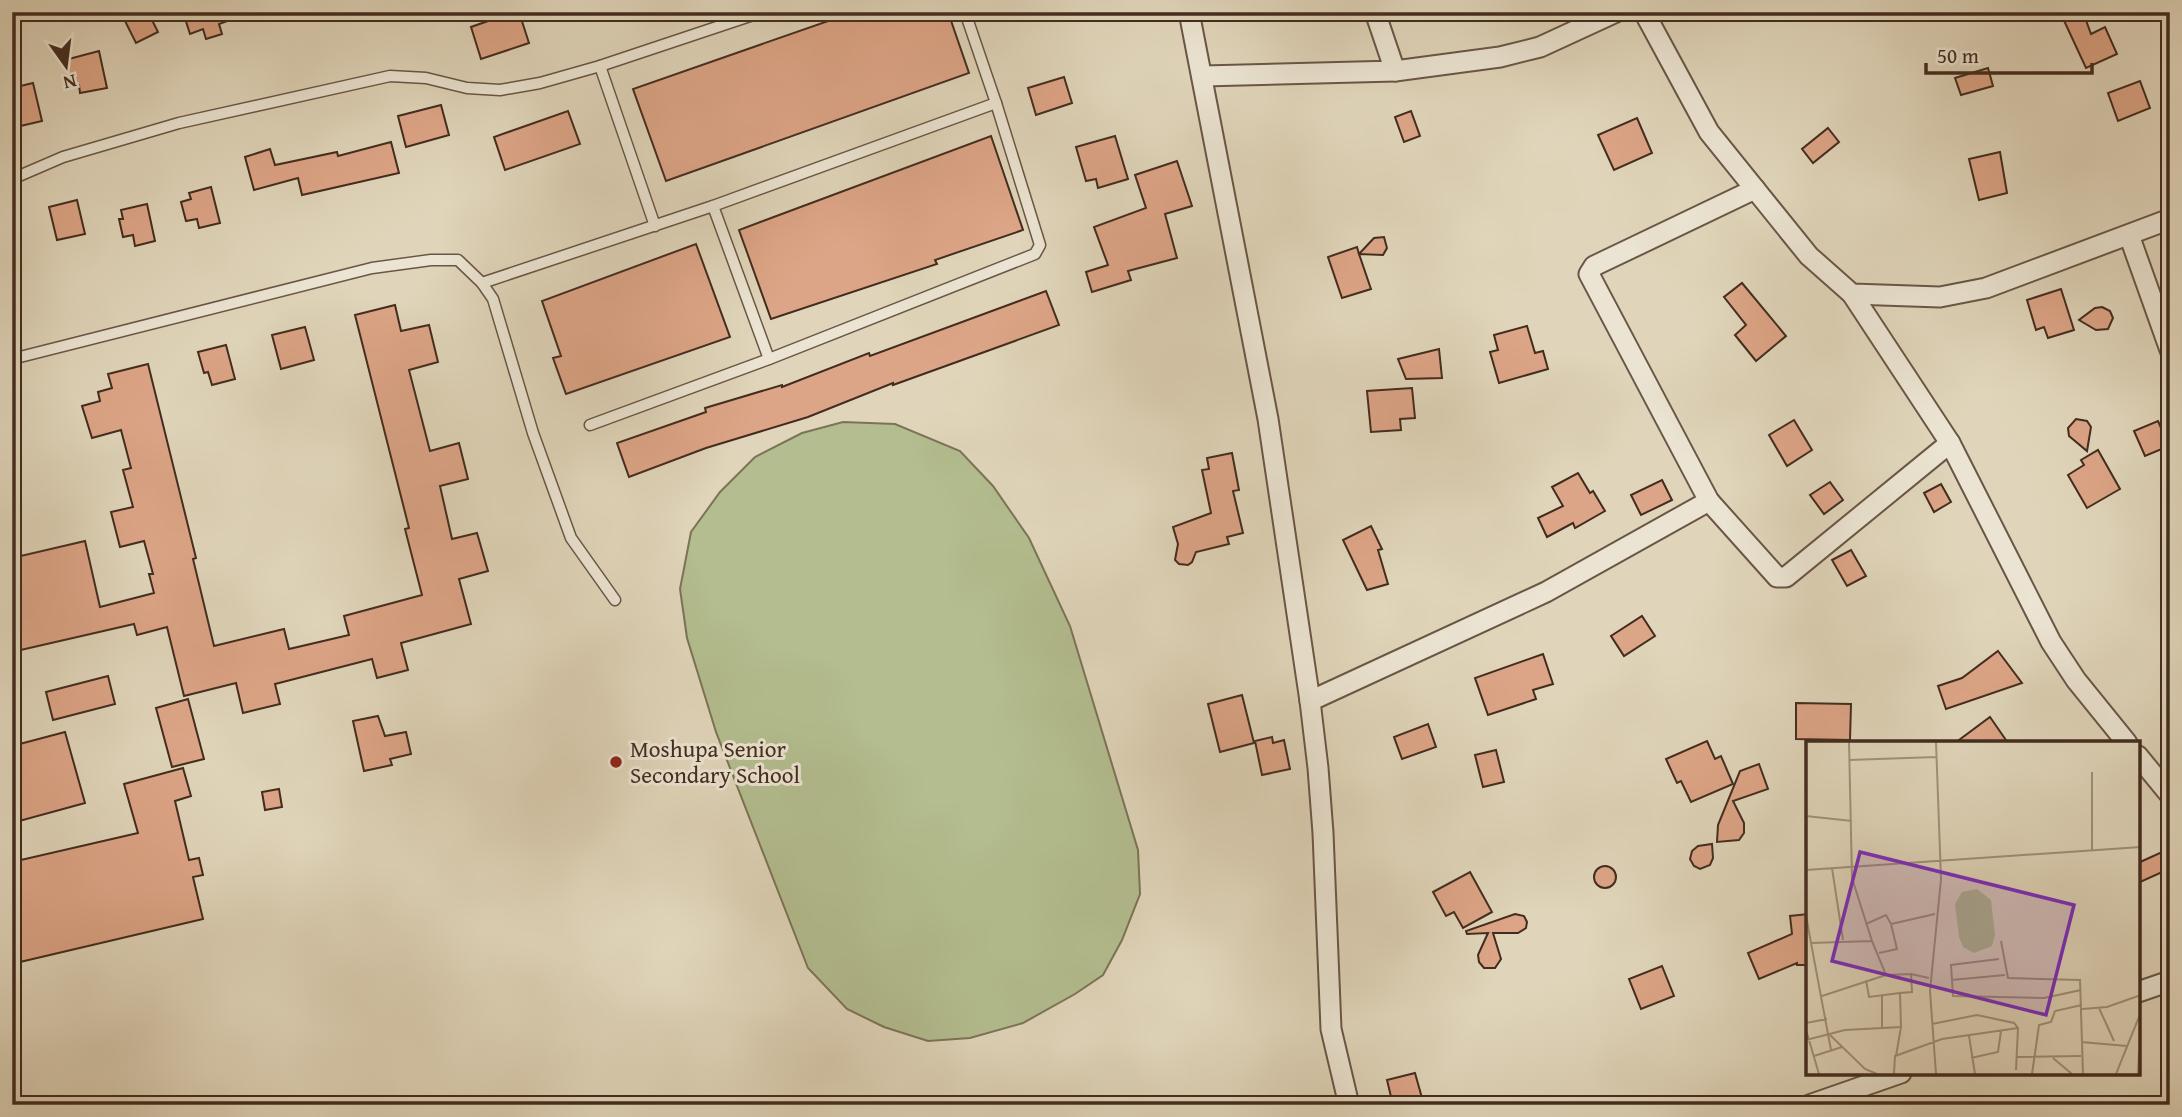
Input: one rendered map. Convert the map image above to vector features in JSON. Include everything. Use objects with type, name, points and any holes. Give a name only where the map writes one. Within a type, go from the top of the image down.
[{"type":"street","points":[[1189,12],[1268,419],[1310,701],[1323,832],[1331,1029],[1349,1105]]},
{"type":"street","points":[[1374,12],[1395,71]]},
{"type":"street","points":[[1203,76],[1395,71],[1500,57],[1539,47],[1616,12]]},
{"type":"street","points":[[1644,12],[1709,132],[1809,256],[1852,294],[1950,443],[2051,642],[2076,680],[2125,741]]},
{"type":"street","points":[[1755,189],[1594,266],[1589,274],[1709,500],[1777,578],[1786,577],[1950,443]]},
{"type":"street","points":[[1852,294],[1940,297],[1986,288],[2170,219]]},
{"type":"street","points":[[2129,235],[2170,349]]},
{"type":"street","points":[[1310,701],[1546,592],[1709,500]]},
{"type":"street","points":[[2140,758],[2170,795]]},
{"type":"street","points":[[2140,991],[2170,981]]},
{"type":"street","points":[[1809,1105],[1895,1075]]},
{"type":"lane","points":[[12,179],[63,157],[179,123],[390,76],[426,78],[467,88],[500,90],[600,66],[762,12]]},
{"type":"lane","points":[[590,425],[769,359],[1035,254],[1040,245],[965,12]]},
{"type":"lane","points":[[600,66],[655,226]]},
{"type":"lane","points":[[482,283],[713,206],[996,103]]},
{"type":"lane","points":[[713,206],[769,359]]},
{"type":"lane","points":[[12,359],[372,268],[431,260],[457,260],[482,283],[493,299],[533,433],[571,538],[615,600]]},
{"type":"green space","points":[[843,422],[895,424],[960,451],[993,486],[1029,538],[1070,626],[1138,850],[1140,894],[1122,940],[1103,975],[1023,1023],[970,1038],[928,1041],[884,1027],[847,1009],[808,968],[716,732],[687,638],[680,589],[691,532],[720,492],[755,457],[802,433]]},
{"type":"building","points":[[148,12],[158,32],[136,43],[125,21]]},
{"type":"building","points":[[183,12],[243,12],[244,15],[219,24],[222,34],[206,39],[203,29],[190,34]]},
{"type":"building","points":[[519,12],[529,43],[481,59],[471,27]]},
{"type":"building","points":[[854,12],[948,12],[969,73],[666,181],[633,89]]},
{"type":"building","points":[[2060,12],[2083,12],[2091,34],[2105,27],[2117,54],[2086,68]]},
{"type":"building","points":[[99,51],[107,88],[80,93],[79,85],[70,86],[65,60]]},
{"type":"building","points":[[1988,68],[1993,86],[1961,95],[1955,78]]},
{"type":"building","points":[[1064,77],[1072,103],[1036,115],[1028,88]]},
{"type":"building","points":[[2140,81],[2150,108],[2118,121],[2108,93]]},
{"type":"building","points":[[33,83],[42,121],[12,128],[12,88]]},
{"type":"building","points":[[441,105],[449,135],[406,147],[398,116]]},
{"type":"building","points":[[568,111],[580,144],[505,170],[494,137]]},
{"type":"building","points":[[1411,111],[1420,136],[1404,142],[1395,117]]},
{"type":"building","points":[[1637,118],[1652,153],[1614,170],[1598,135]]},
{"type":"building","points":[[1828,128],[1839,142],[1813,163],[1802,149]]},
{"type":"building","points":[[991,136],[1023,230],[935,260],[937,264],[771,319],[739,230]]},
{"type":"building","points":[[1115,136],[1128,179],[1098,188],[1096,179],[1086,181],[1076,147]]},
{"type":"building","points":[[391,142],[399,173],[302,195],[298,178],[254,190],[245,157],[270,149],[275,165],[337,152],[338,156]]},
{"type":"building","points":[[2000,152],[2007,193],[1979,200],[1969,159]]},
{"type":"building","points":[[1177,161],[1192,206],[1165,214],[1177,258],[1128,271],[1131,280],[1092,292],[1086,272],[1108,265],[1094,227],[1146,208],[1135,175]]},
{"type":"building","points":[[211,187],[220,223],[199,228],[197,219],[186,221],[181,202],[191,199],[189,193]]},
{"type":"building","points":[[77,200],[85,234],[57,240],[49,207]]},
{"type":"building","points":[[147,204],[155,241],[135,246],[133,235],[123,237],[119,219],[123,219],[121,210]]},
{"type":"building","points":[[1384,237],[1387,248],[1383,255],[1359,254],[1374,238]]},
{"type":"building","points":[[696,244],[730,337],[566,394],[553,358],[561,356],[542,301]]},
{"type":"building","points":[[1357,247],[1371,289],[1342,298],[1328,257]]},
{"type":"building","points":[[1742,283],[1786,336],[1756,361],[1735,335],[1746,325],[1724,297]]},
{"type":"building","points":[[2061,289],[2074,330],[2048,338],[2044,327],[2036,330],[2027,300]]},
{"type":"building","points":[[1046,291],[1059,325],[893,383],[808,417],[706,448],[629,477],[617,443],[706,412],[705,408],[782,387],[869,353],[870,356]]},
{"type":"building","points":[[395,305],[401,331],[429,325],[438,362],[409,370],[430,451],[459,443],[468,479],[440,486],[452,539],[477,533],[488,571],[459,579],[471,624],[401,643],[408,670],[377,678],[372,659],[275,684],[280,704],[243,713],[236,683],[184,696],[167,627],[137,635],[134,624],[12,652],[12,558],[85,541],[100,607],[154,593],[149,574],[153,574],[144,541],[120,547],[111,512],[133,507],[123,470],[131,468],[121,430],[92,438],[82,406],[100,401],[98,392],[112,388],[108,374],[148,364],[196,558],[193,559],[214,646],[284,629],[289,649],[349,635],[344,616],[422,595],[405,529],[409,528],[355,315]]},
{"type":"building","points":[[2102,307],[2110,311],[2113,318],[2108,329],[2096,330],[2079,320],[2095,308]]},
{"type":"building","points":[[1527,326],[1535,353],[1543,351],[1548,369],[1499,383],[1490,352],[1498,350],[1494,335]]},
{"type":"building","points":[[305,327],[314,360],[281,369],[272,335]]},
{"type":"building","points":[[226,345],[235,379],[212,385],[208,372],[204,373],[198,352]]},
{"type":"building","points":[[1439,349],[1442,378],[1406,379],[1398,359]]},
{"type":"building","points":[[1412,388],[1415,418],[1400,419],[1401,430],[1371,432],[1367,391]]},
{"type":"building","points":[[2076,419],[2087,421],[2091,427],[2087,451],[2069,436],[2068,428]]},
{"type":"building","points":[[1794,420],[1812,450],[1787,466],[1769,435]]},
{"type":"building","points":[[2158,421],[2169,446],[2145,456],[2134,431]]},
{"type":"building","points":[[2098,450],[2120,489],[2087,508],[2068,475],[2084,465],[2081,460]]},
{"type":"building","points":[[1232,453],[1239,490],[1233,491],[1243,533],[1227,537],[1229,544],[1196,552],[1188,565],[1179,564],[1175,560],[1178,544],[1173,527],[1211,513],[1202,470],[1209,469],[1207,458]]},
{"type":"building","points":[[1578,473],[1605,511],[1575,528],[1573,523],[1547,537],[1538,518],[1563,506],[1552,487]]},
{"type":"building","points":[[1662,480],[1672,500],[1641,515],[1631,495]]},
{"type":"building","points":[[1830,482],[1843,500],[1824,514],[1810,495]]},
{"type":"building","points":[[1941,484],[1951,502],[1934,512],[1924,493]]},
{"type":"building","points":[[1371,526],[1382,549],[1378,550],[1388,584],[1367,590],[1343,540]]},
{"type":"building","points":[[1851,550],[1866,576],[1847,586],[1832,560]]},
{"type":"building","points":[[1642,616],[1655,636],[1624,656],[1611,636]]},
{"type":"building","points":[[1998,651],[2022,683],[1946,709],[1938,686],[1962,678]]},
{"type":"building","points":[[1543,654],[1553,684],[1533,690],[1536,699],[1488,715],[1475,678]]},
{"type":"building","points":[[108,676],[115,704],[53,720],[46,692]]},
{"type":"building","points":[[1242,695],[1254,743],[1220,752],[1208,704]]},
{"type":"building","points":[[188,699],[204,759],[172,767],[156,708]]},
{"type":"building","points":[[1796,703],[1851,704],[1850,740],[1796,739]]},
{"type":"building","points":[[378,716],[385,736],[406,732],[411,754],[390,759],[392,765],[364,771],[353,721]]},
{"type":"building","points":[[1990,717],[2007,741],[1958,741]]},
{"type":"building","points":[[1428,724],[1436,747],[1402,759],[1394,737]]},
{"type":"building","points":[[65,732],[85,803],[12,823],[12,746]]},
{"type":"building","points":[[1272,737],[1273,743],[1284,740],[1290,769],[1262,775],[1255,741]]},
{"type":"building","points":[[1707,741],[1715,759],[1721,756],[1733,784],[1691,802],[1681,781],[1677,783],[1666,759]]},
{"type":"building","points":[[1496,750],[1504,782],[1483,787],[1475,755]]},
{"type":"building","points":[[1759,764],[1768,789],[1733,801],[1744,823],[1744,833],[1739,840],[1717,842],[1718,825],[1740,771]]},
{"type":"building","points":[[183,768],[191,796],[175,801],[189,860],[199,858],[203,875],[193,877],[203,919],[20,962],[12,930],[12,862],[138,833],[124,784]]},
{"type":"building","points":[[279,789],[282,807],[265,810],[262,792]]},
{"type":"building","points":[[1712,844],[1713,858],[1710,865],[1700,869],[1694,866],[1690,859],[1692,851],[1698,846]]},
{"type":"building","points":[[2162,852],[2169,869],[2140,882],[2140,862]]},
{"type":"building","points":[[1605,866],[1613,869],[1616,877],[1613,885],[1605,888],[1597,885],[1594,877],[1597,869]]},
{"type":"building","points":[[1470,872],[1492,912],[1463,928],[1454,912],[1446,916],[1433,892]]},
{"type":"building","points":[[1515,914],[1524,916],[1526,928],[1518,933],[1493,933],[1501,959],[1495,968],[1484,968],[1478,955],[1488,933],[1467,934],[1466,931]]},
{"type":"building","points":[[1806,914],[1806,965],[1797,963],[1759,979],[1748,953],[1792,934],[1790,916]]},
{"type":"building","points":[[1662,966],[1674,996],[1641,1009],[1629,979]]},
{"type":"building","points":[[1415,1073],[1422,1098],[1393,1105],[1387,1080]]},
{"type":"place","name":"Moshupa Senior Secondary School","points":[[616,762]]}]
